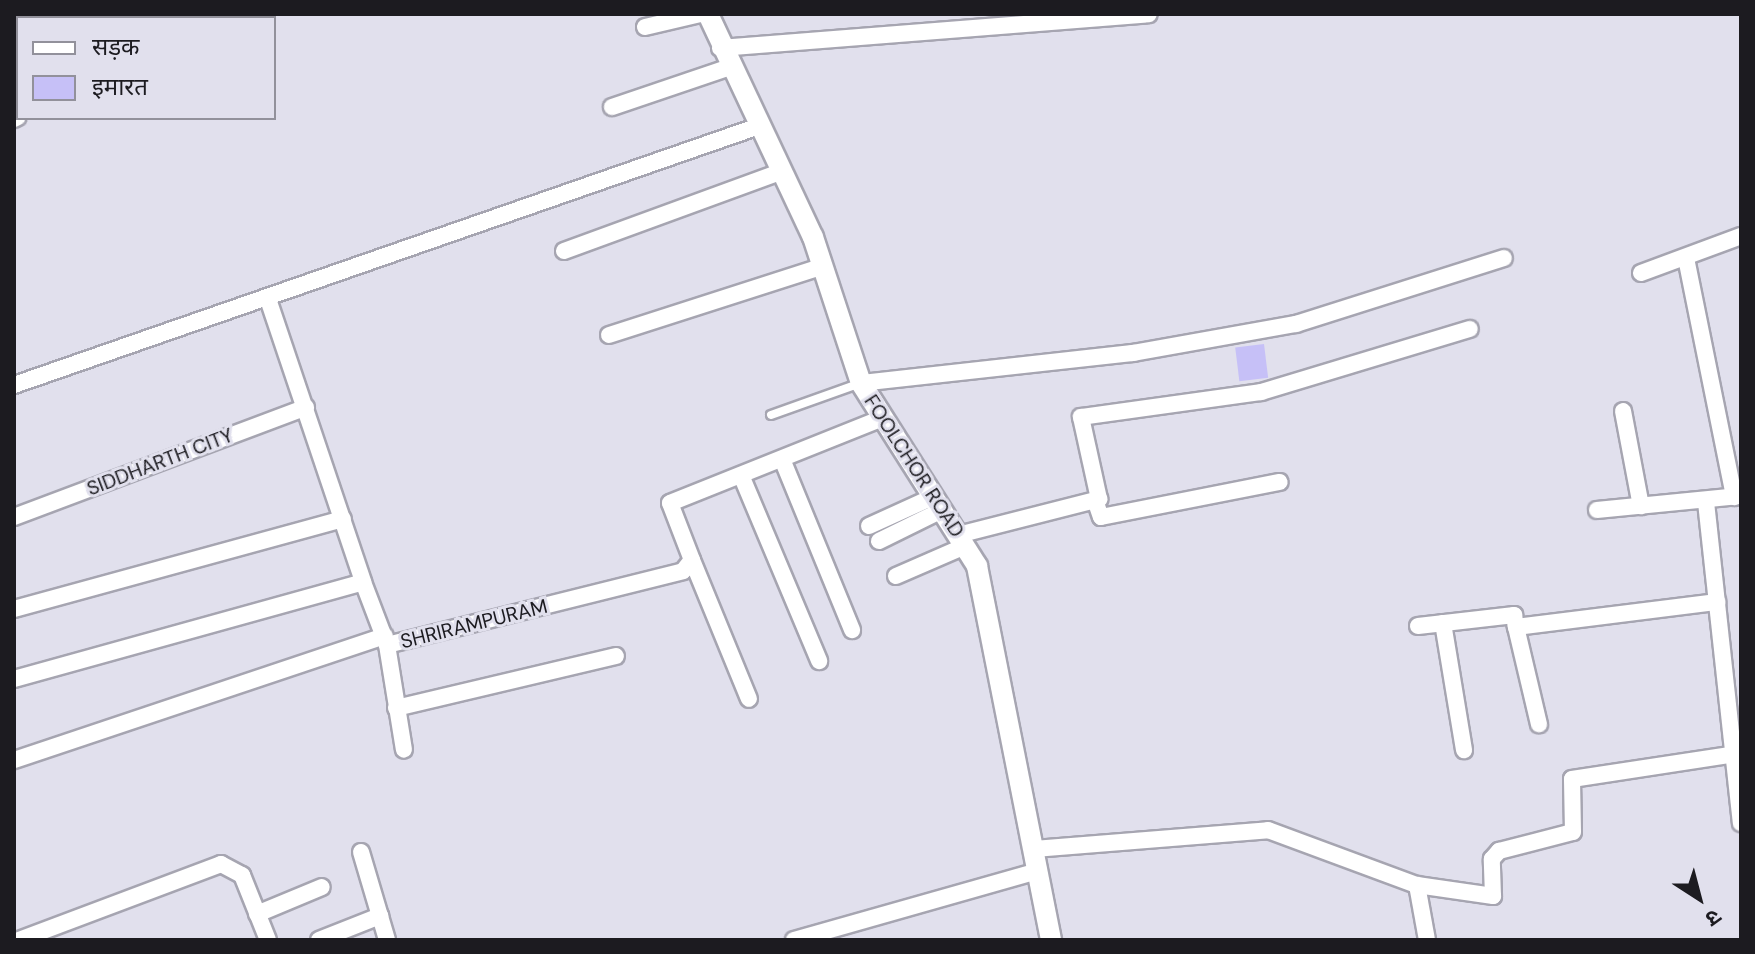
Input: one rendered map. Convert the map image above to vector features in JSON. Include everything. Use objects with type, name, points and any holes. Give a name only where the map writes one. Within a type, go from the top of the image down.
[{"type":"street","points":[[645,27],[701,14]]},
{"type":"street","name":"FOOLCHOR ROAD","points":[[708,14],[727,68],[783,171],[824,266],[861,383],[962,540],[985,590],[1051,940]]},
{"type":"street","points":[[720,48],[1149,14]]},
{"type":"street","points":[[612,107],[727,68]]},
{"type":"street","points":[[14,385],[269,302],[557,192],[759,126]]},
{"type":"street","points":[[564,251],[783,171]]},
{"type":"street","points":[[1641,273],[1741,236]]},
{"type":"street","points":[[861,383],[1133,353],[1296,324],[1504,258]]},
{"type":"street","points":[[1597,510],[1738,497],[1686,258]]},
{"type":"street","points":[[609,335],[824,266]]},
{"type":"street","name":"SHRIRAMPURAM","points":[[269,302],[363,582],[386,641],[683,571],[692,560]]},
{"type":"street","points":[[1280,482],[1101,517],[1095,500],[1081,417],[1261,392],[1470,329]]},
{"type":"street","name":"SIDDHARTH CITY","points":[[14,517],[306,407]]},
{"type":"street","points":[[1623,411],[1641,506]]},
{"type":"street","points":[[749,699],[670,503],[883,418]]},
{"type":"street","points":[[782,459],[852,630]]},
{"type":"street","points":[[741,475],[819,661]]},
{"type":"street","points":[[896,576],[962,540],[1095,500]]},
{"type":"street","points":[[1706,502],[1741,823]]},
{"type":"street","points":[[869,526],[938,504]]},
{"type":"street","points":[[879,541],[938,504]]},
{"type":"street","points":[[14,609],[343,519]]},
{"type":"street","points":[[14,679],[363,582]]},
{"type":"street","points":[[1516,627],[1717,602]]},
{"type":"street","points":[[1418,626],[1514,615],[1539,724]]},
{"type":"street","points":[[1443,623],[1464,750]]},
{"type":"street","points":[[14,760],[386,641],[404,750]]},
{"type":"street","points":[[396,708],[616,656]]},
{"type":"street","points":[[1034,849],[1268,830],[1417,885],[1493,896],[1492,859],[1499,851],[1573,832],[1572,779],[1735,754]]},
{"type":"street","points":[[361,852],[387,940]]},
{"type":"street","points":[[19,940],[221,864],[242,875],[268,940]]},
{"type":"street","points":[[794,940],[1038,871]]},
{"type":"street","points":[[1417,885],[1427,940]]},
{"type":"street","points":[[257,914],[322,887]]},
{"type":"street","points":[[319,940],[380,916]]},
{"type":"lane","points":[[771,415],[861,383]]},
{"type":"building","points":[[1264,344],[1268,378],[1239,381],[1235,348]]}]
